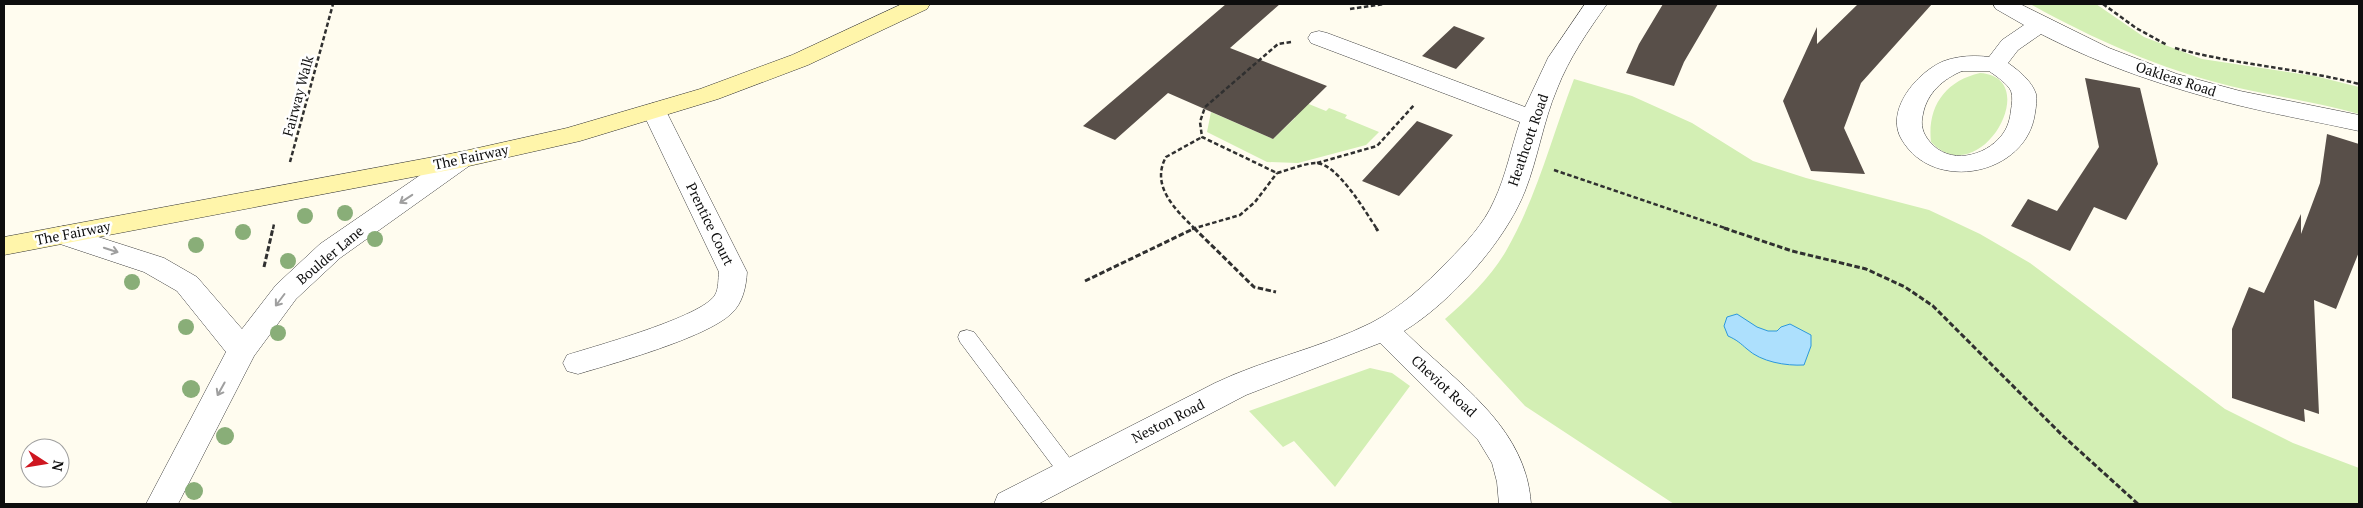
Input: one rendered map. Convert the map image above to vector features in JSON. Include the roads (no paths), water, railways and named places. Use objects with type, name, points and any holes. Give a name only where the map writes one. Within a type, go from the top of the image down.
[{"type":"street","name":"The Fairway","points":[[4,246],[460,160],[571,135],[654,111],[800,60],[919,4]]},
{"type":"street","name":"Heathcott Road","points":[[1332,350],[1384,329],[1436,289],[1462,264],[1502,213],[1524,160],[1533,118],[1552,72],[1577,29],[1596,4]]},
{"type":"street","name":"Oakleas Road","points":[[2004,4],[2038,25],[2114,58],[2186,84],[2273,106],[2359,123]]},
{"type":"street","points":[[1995,64],[2010,45],[2038,25]]},
{"type":"street","points":[[1319,38],[1533,118]]},
{"type":"street","points":[[1972,62],[1995,64],[2012,76],[2024,92],[2025,110],[2021,127],[2010,143],[1993,157],[1970,165],[1944,164],[1922,151],[1912,136],[1910,119],[1915,101],[1925,85],[1936,74],[1954,66],[1972,62]]},
{"type":"street","name":"Prentice Court","points":[[578,362],[696,322],[721,308],[732,291],[733,272],[654,111]]},
{"type":"street","name":"Boulder Lane","points":[[162,504],[242,350],[286,292],[330,251],[460,160]]},
{"type":"street","points":[[64,235],[154,265],[187,284],[242,350]]},
{"type":"street","name":"Cheviot Road","points":[[1384,329],[1432,377],[1476,414],[1502,451],[1514,486],[1515,504]]},
{"type":"street","name":"Neston Road","points":[[1010,504],[1068,471],[1246,381],[1332,350]]},
{"type":"lane","points":[[967,337],[1068,471]]},
{"type":"water","points":[[1737,314],[1757,327],[1768,331],[1777,331],[1781,327],[1790,324],[1811,335],[1811,346],[1804,365],[1789,365],[1766,360],[1728,336],[1724,326],[1727,317]]}]
